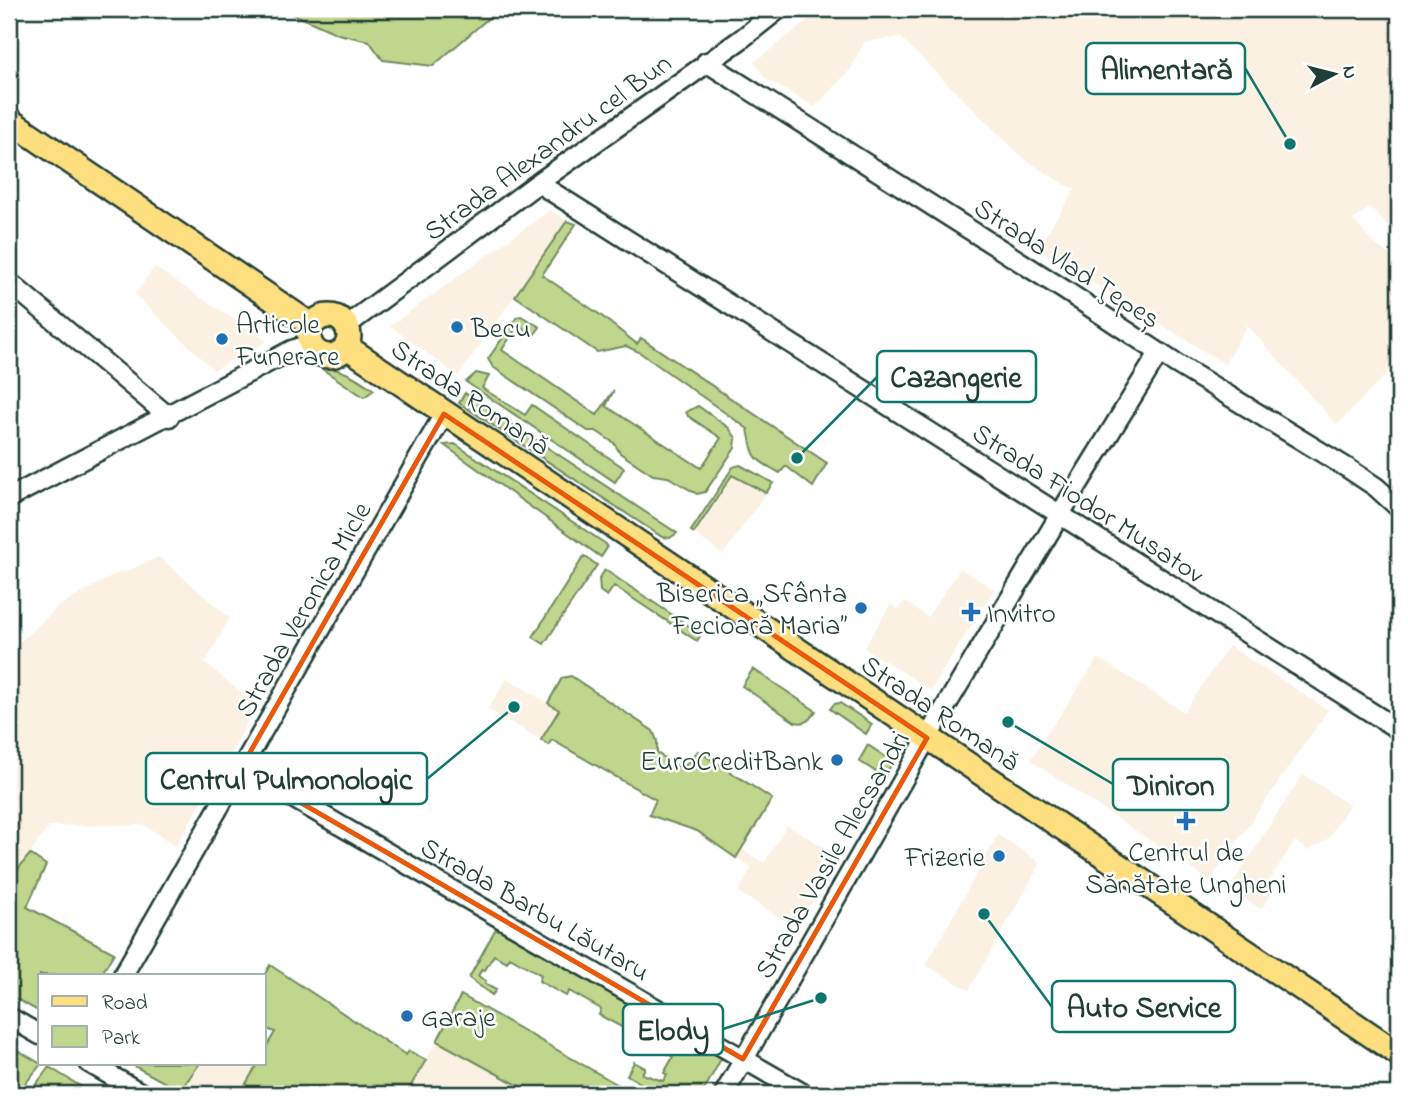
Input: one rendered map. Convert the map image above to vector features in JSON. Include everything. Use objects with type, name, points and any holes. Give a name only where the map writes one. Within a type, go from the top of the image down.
[{"type":"main road","points":[[9,120],[310,335],[320,355],[335,356],[346,336],[342,320],[329,316],[322,317],[310,335]]},
{"type":"main road","name":"Strada Romană","points":[[346,336],[444,414],[1399,1054]]},
{"type":"street","name":"Strada Alexandru cel Bun","points":[[346,336],[538,183],[740,40],[779,9]]},
{"type":"street","name":"Strada Vlad Ţepeș","points":[[706,62],[1159,353],[1349,469],[1376,487],[1399,509]]},
{"type":"street","name":"Strada Fiodor Musatov","points":[[538,183],[1399,730]]},
{"type":"street","points":[[9,282],[169,416]]},
{"type":"street","points":[[9,498],[292,350],[310,335]]},
{"type":"street","name":"Strada Vasile Alecsandri","points":[[724,1094],[927,738],[1060,513],[1159,353]]},
{"type":"street","name":"Strada Veronica Micle","points":[[124,974],[444,414]]},
{"type":"street","name":"Strada Barbu Lăutaru","points":[[242,768],[804,1094]]},
{"type":"street","points":[[9,1017],[38,1034]]},
{"type":"street","points":[[91,1064],[143,1094]]},
{"type":"highlighted area","points":[[444,414],[927,738],[743,1059],[241,768]]},
{"type":"shaded area","points":[[823,9],[1399,9],[1399,237],[1370,207],[1353,220],[1374,244],[1389,254],[1399,266],[1399,361],[1337,425],[1247,325],[1225,364],[1037,248],[1076,188],[1068,187],[1023,158],[900,37],[864,42],[851,69],[815,107],[766,79],[754,62]]},
{"type":"shaded area","points":[[550,210],[567,221],[458,376],[390,326]]},
{"type":"shaded area","points":[[154,267],[267,341],[214,370],[135,295]]},
{"type":"shaded area","points":[[732,475],[766,493],[723,555],[694,533]]},
{"type":"shaded area","points":[[159,557],[230,618],[205,663],[256,705],[176,846],[144,825],[50,826],[9,880],[9,652],[59,606],[121,571],[123,573]]},
{"type":"shaded area","points":[[960,569],[994,589],[931,690],[864,648],[891,604],[898,609],[904,601],[928,617]]},
{"type":"shaded area","name":"Centrul de Sănătate Ungheni","points":[[1229,646],[1328,710],[1210,881],[1030,760],[1098,658],[1184,712]]},
{"type":"shaded area","points":[[507,678],[559,710],[541,740],[488,709]]},
{"type":"shaded area","points":[[1303,774],[1349,805],[1328,839],[1308,851],[1295,841],[1265,887],[1272,893],[1261,909],[1229,889]]},
{"type":"shaded area","points":[[787,825],[839,856],[797,928],[738,892],[752,867],[736,858],[741,849],[764,863]]},
{"type":"shaded area","points":[[998,835],[1041,863],[969,990],[926,965]]},
{"type":"shaded area","points":[[437,1041],[534,1094],[406,1094]]},
{"type":"shaded area","points":[[199,1064],[257,1064],[240,1094],[185,1094],[180,1091]]},
{"type":"green space","points":[[282,9],[499,9],[433,66],[383,60],[369,41],[338,34]]},
{"type":"green space","points":[[567,221],[576,224],[542,275],[637,344],[641,338],[827,463],[813,487],[786,466],[780,473],[764,464],[753,452],[748,429],[639,352],[626,346],[597,352],[515,296]]},
{"type":"green space","points":[[521,316],[540,327],[534,335],[518,325],[502,350],[597,415],[614,390],[606,406],[701,468],[721,438],[686,412],[698,406],[729,428],[736,438],[735,448],[705,492],[697,494],[668,477],[653,475],[620,453],[614,443],[596,431],[588,431],[493,367],[488,359],[517,317]]},
{"type":"green space","points":[[319,367],[348,374],[374,390],[364,397]]},
{"type":"green space","points":[[476,373],[489,376],[482,388],[525,415],[532,405],[624,468],[615,482],[466,382]]},
{"type":"green space","points":[[465,393],[677,533],[670,538],[662,537],[459,403]]},
{"type":"green space","points":[[455,444],[606,544],[607,548],[601,557],[444,445]]},
{"type":"green space","points":[[740,465],[773,483],[766,493],[732,475],[694,533],[691,531],[733,467]]},
{"type":"green space","points":[[584,556],[597,565],[544,644],[533,637]]},
{"type":"green space","points":[[605,570],[701,634],[697,641],[614,586],[607,596],[600,591],[599,579]]},
{"type":"green space","points":[[753,669],[816,711],[810,719],[795,722],[742,686]]},
{"type":"green space","points":[[571,676],[653,731],[657,741],[657,753],[682,769],[698,751],[772,799],[736,858],[697,831],[649,815],[656,800],[552,740],[548,745],[541,740],[559,710],[548,703],[562,678]]},
{"type":"green space","points":[[840,703],[872,724],[866,734],[830,709],[834,704]]},
{"type":"green space","points":[[868,745],[893,762],[884,777],[859,761]]},
{"type":"green space","points":[[30,854],[46,865],[27,907],[114,953],[102,974],[38,974],[38,1011],[9,995],[9,880]]},
{"type":"green space","points":[[503,929],[722,1057],[702,1094],[659,1094],[627,1075],[634,1062],[645,1068],[642,1074],[663,1081],[667,1075],[664,1073],[673,1057],[660,1049],[662,1044],[630,1026],[627,1030],[599,1015],[601,1009],[569,991],[566,996],[539,981],[541,975],[510,957],[507,962],[494,955],[478,976],[496,990],[492,995],[469,978],[495,930]]},
{"type":"green space","points":[[270,965],[406,1055],[409,1051],[426,1060],[406,1094],[240,1094],[257,1064],[266,1064],[266,1048],[275,1032],[266,1029],[265,974]]},
{"type":"green space","points":[[461,995],[634,1094],[534,1094],[437,1041]]},
{"type":"green space","points":[[9,1045],[41,1064],[17,1094],[9,1094]]},
{"type":"green space","points":[[131,1064],[199,1064],[180,1091]]},
{"type":"green space","points":[[49,1067],[93,1094],[29,1094]]},
{"type":"place","name":"Alimentară","points":[[1290,144]]},
{"type":"place","name":"Becu","points":[[457,327]]},
{"type":"place","name":"Articole Funerare","points":[[222,339]]},
{"type":"place","name":"Cazangerie","points":[[797,458]]},
{"type":"place","name":"Biserica „Sfânta Fecioară Maria”","points":[[861,608]]},
{"type":"place","name":"Invitro","points":[[971,612]]},
{"type":"place","name":"Centrul Pulmonologic","points":[[514,707]]},
{"type":"place","name":"Diniron","points":[[1008,722]]},
{"type":"place","name":"EuroCreditBank","points":[[837,760]]},
{"type":"place","name":"Centrul de Sănătate Ungheni","points":[[1186,821]]},
{"type":"place","name":"Frizerie","points":[[999,856]]},
{"type":"place","name":"Auto Service","points":[[984,914]]},
{"type":"place","name":"Elody","points":[[821,998]]},
{"type":"place","name":"Garaje","points":[[407,1016]]}]
